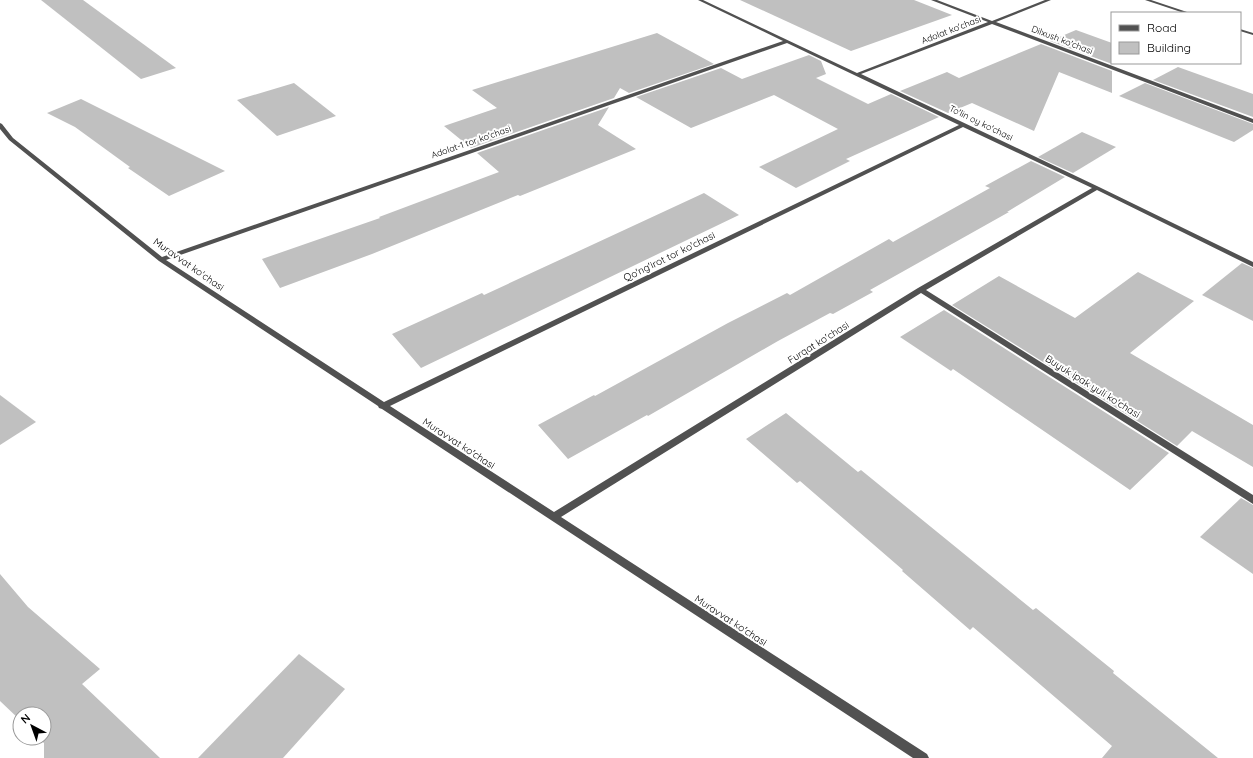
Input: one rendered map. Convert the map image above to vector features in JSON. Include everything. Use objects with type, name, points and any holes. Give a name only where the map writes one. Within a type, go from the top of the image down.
[{"type":"street","name":"To'lin oy ko'chasi","points":[[700,0],[1097,188],[1253,265]]},
{"type":"street","name":"Dilxush ko'chasi","points":[[933,0],[1253,121]]},
{"type":"street","name":"Adolat ko'chasi","points":[[858,74],[993,23],[1049,0]]},
{"type":"street","points":[[1147,0],[1185,12]]},
{"type":"street","points":[[1241,30],[1253,34]]},
{"type":"street","name":"Adolat-1 tor ko'chasi","points":[[161,260],[787,41]]},
{"type":"street","name":"Muravvat ko'chasi","points":[[0,125],[11,139],[161,260],[382,406],[923,758]]},
{"type":"street","name":"Qo'ng'irot tor ko'chasi","points":[[382,406],[963,125]]},
{"type":"street","name":"Furqat ko'chasi","points":[[553,517],[921,290],[1097,188]]},
{"type":"street","name":"Buyuk ipak yuli ko'chasi","points":[[921,290],[1253,500]]},
{"type":"building","points":[[41,0],[83,0],[176,68],[141,79]]},
{"type":"building","points":[[740,0],[914,0],[952,15],[851,51]]},
{"type":"building","points":[[1076,30],[1111,43],[1111,64],[1050,41]]},
{"type":"building","points":[[657,33],[714,64],[629,93],[620,88],[614,98],[471,148],[444,126],[497,108],[472,90]]},
{"type":"building","points":[[1041,44],[1112,71],[1112,93],[1059,72],[1034,131],[972,103],[948,113],[900,91],[947,72],[959,78]]},
{"type":"building","points":[[809,55],[821,61],[826,74],[816,78],[868,104],[891,94],[939,117],[846,159],[850,161],[796,188],[759,167],[838,129],[774,95],[691,128],[636,97],[721,68],[742,79]]},
{"type":"building","points":[[1178,67],[1253,94],[1253,117],[1153,80]]},
{"type":"building","points":[[294,83],[336,116],[277,136],[237,100]]},
{"type":"building","points":[[1145,83],[1253,124],[1253,130],[1234,142],[1119,96]]},
{"type":"building","points":[[81,99],[225,171],[169,196],[128,168],[130,167],[75,127],[47,113]]},
{"type":"building","points":[[609,107],[598,125],[636,149],[372,254],[280,288],[262,259],[380,218],[379,217],[499,172],[477,153]]},
{"type":"building","points":[[1082,132],[1116,147],[1073,173],[1038,157]]},
{"type":"building","points":[[1031,161],[1065,177],[1007,212],[1009,212],[870,290],[873,292],[833,314],[830,313],[778,341],[648,416],[647,415],[568,459],[538,425],[594,395],[595,396],[728,323],[787,293],[790,295],[889,239],[893,242],[990,188],[985,186]]},
{"type":"building","points":[[704,193],[739,215],[421,368],[392,334],[482,293],[484,295]]},
{"type":"building","points":[[1242,263],[1253,268],[1253,321],[1202,295]]},
{"type":"building","points":[[1138,272],[1194,301],[1130,353],[1253,425],[1253,467],[1192,431],[1177,446],[952,305],[999,276],[1075,318]]},
{"type":"building","points":[[944,310],[1169,453],[1130,490],[953,369],[951,371],[900,337]]},
{"type":"building","points":[[0,395],[36,422],[0,445]]},
{"type":"building","points":[[786,413],[858,472],[861,470],[1033,610],[1036,608],[1218,758],[1102,758],[1112,746],[973,627],[970,630],[800,481],[797,483],[746,439]]},
{"type":"building","points":[[1241,498],[1253,505],[1253,574],[1200,537]]},
{"type":"building","points":[[0,574],[28,607],[100,669],[82,684],[160,758],[44,758],[44,746],[52,746],[52,706],[12,706],[12,712],[0,701]]},
{"type":"building","points":[[299,654],[345,689],[283,758],[198,758]]}]
